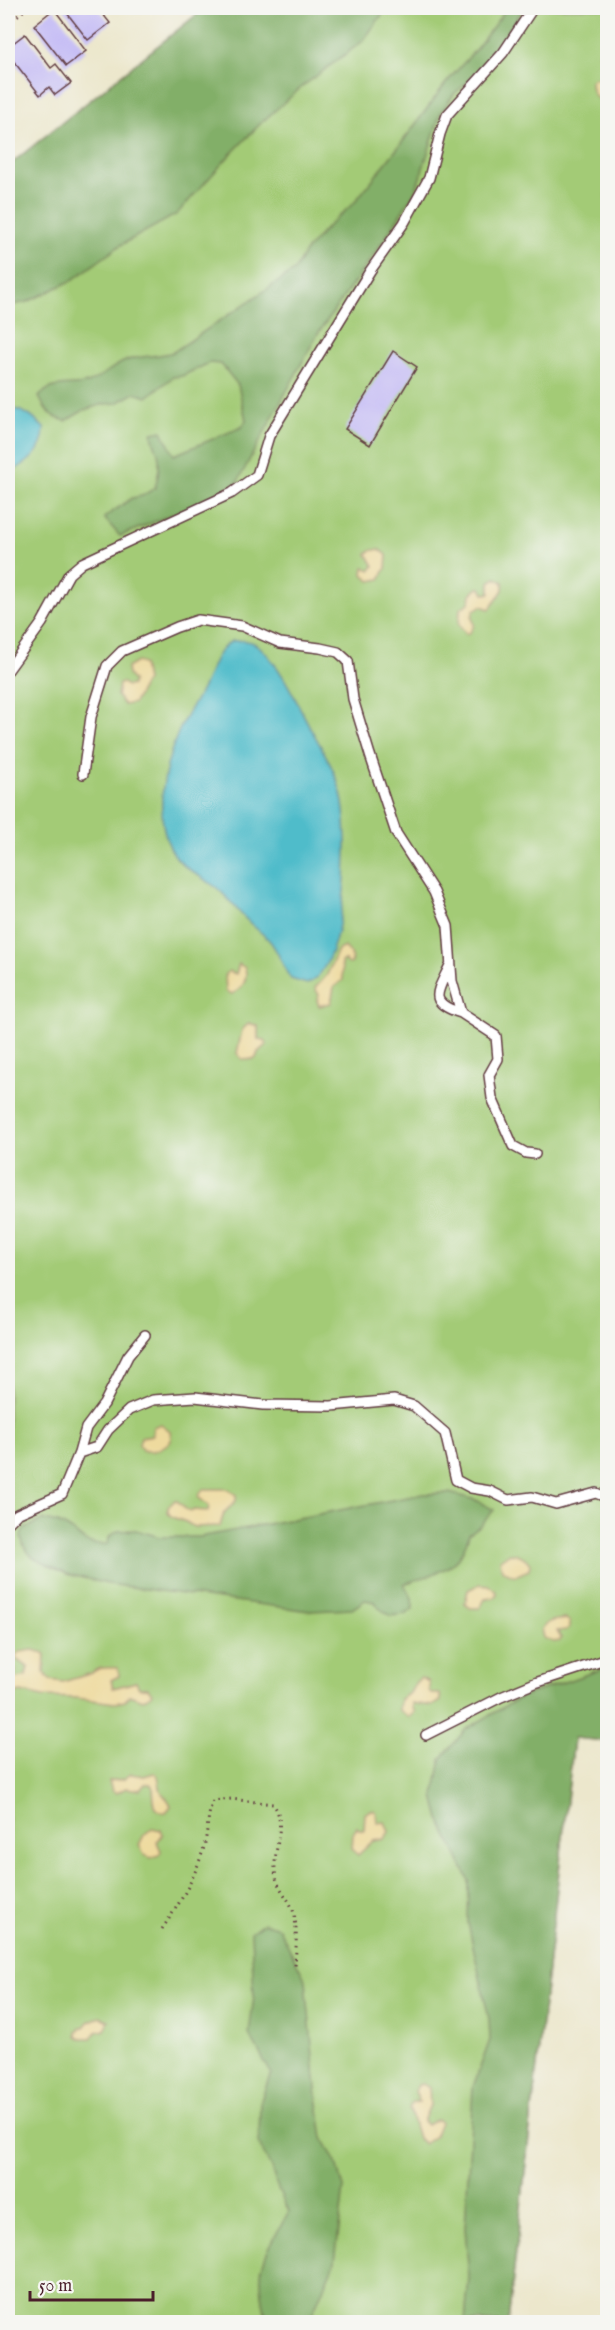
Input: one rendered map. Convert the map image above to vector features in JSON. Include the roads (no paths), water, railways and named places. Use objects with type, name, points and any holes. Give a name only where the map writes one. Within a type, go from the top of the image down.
[{"type":"lane","points":[[8,670],[42,623],[69,574],[82,563],[206,507],[232,493],[256,475],[270,436],[370,271],[404,223],[429,178],[447,115],[502,53],[533,8]]},
{"type":"lane","points":[[83,774],[91,717],[107,666],[122,651],[198,620],[242,626],[280,644],[338,652],[348,661],[360,722],[396,833],[434,892],[448,926],[452,981],[461,1013]]},
{"type":"lane","points":[[450,963],[438,994],[439,1002],[444,1008],[461,1013],[496,1036],[498,1059],[489,1075],[492,1098],[513,1146],[526,1154],[535,1154]]},
{"type":"lane","points":[[8,1522],[17,1514],[62,1494],[79,1453],[86,1428],[104,1404],[128,1356],[146,1335]]},
{"type":"lane","points":[[79,1453],[96,1447],[108,1430],[129,1410],[153,1400],[195,1397],[263,1405],[331,1406],[394,1400],[414,1406],[445,1433],[456,1480],[471,1488],[490,1491],[508,1500],[532,1497],[556,1504],[596,1492],[608,1498]]},
{"type":"lane","points":[[426,1736],[518,1690],[608,1659]]},
{"type":"water","points":[[8,408],[28,414],[44,428],[38,451],[28,461],[8,474]]},
{"type":"water","points":[[232,641],[252,642],[270,657],[289,686],[328,759],[341,793],[346,837],[346,866],[339,926],[331,952],[321,972],[307,984],[291,979],[269,940],[217,888],[178,859],[166,837],[162,817],[162,796],[165,774],[178,732],[220,652]]}]
